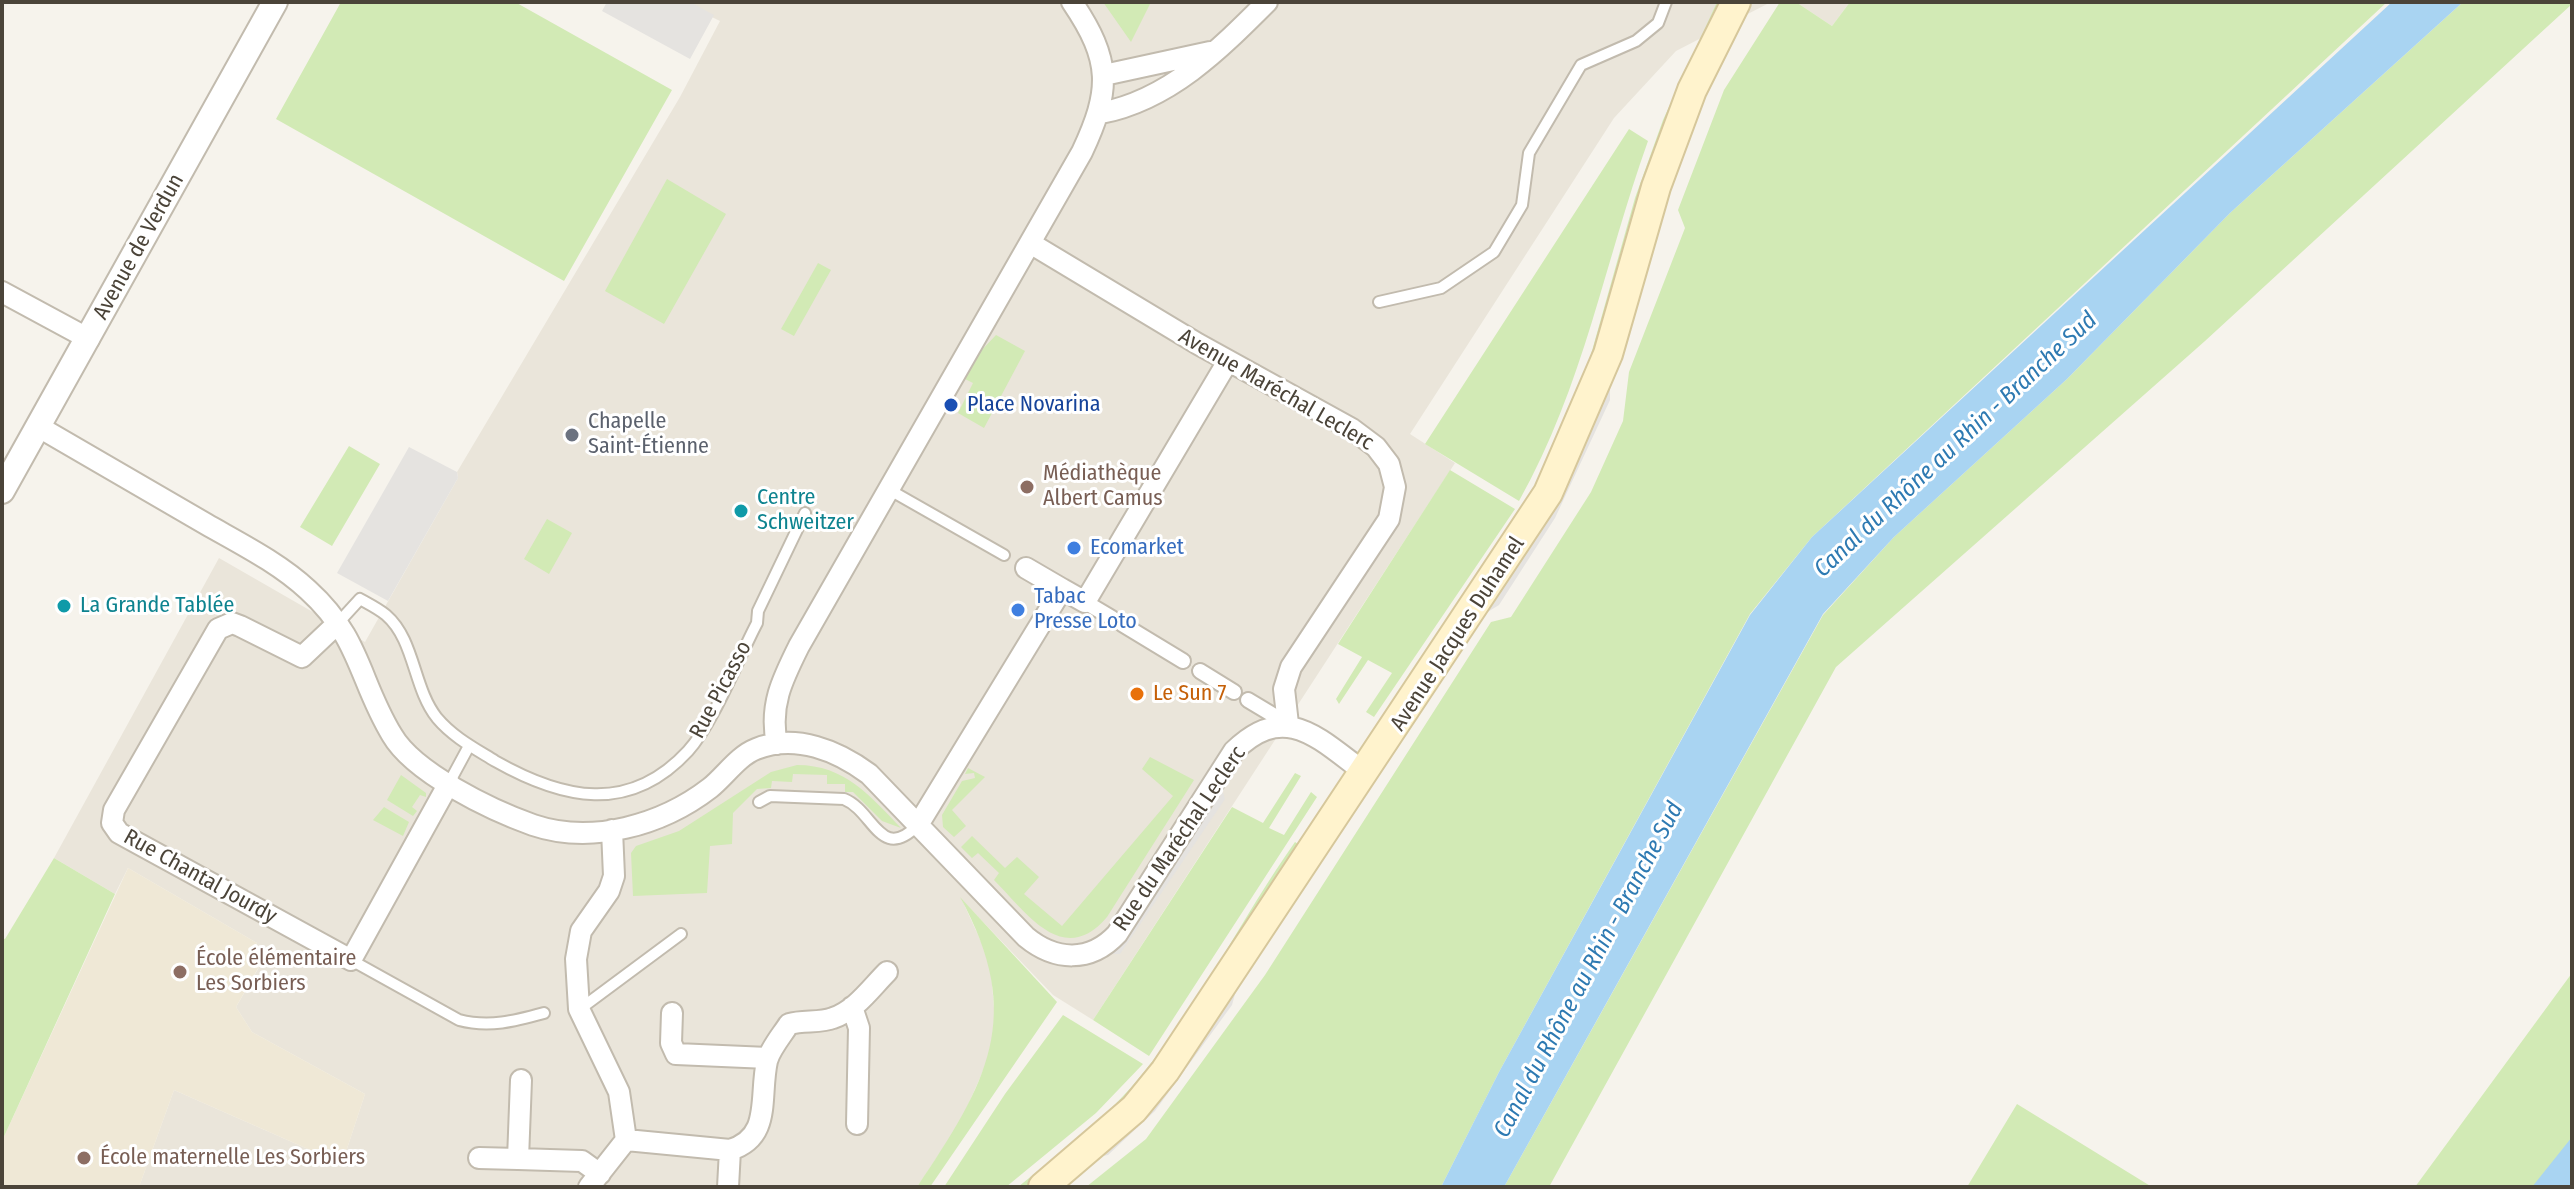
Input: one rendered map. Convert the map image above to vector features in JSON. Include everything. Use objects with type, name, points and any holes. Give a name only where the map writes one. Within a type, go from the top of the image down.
[{"type":"main road","name":"Avenue Jacques Duhamel","points":[[1043,1187],[1134,1109],[1165,1071],[1533,520],[1562,465],[1608,354],[1656,187],[1686,104],[1707,55],[1736,2]]},
{"type":"street","name":"Avenue de Verdun","points":[[2,491],[275,2]]},
{"type":"street","points":[[39,427],[288,573],[338,623],[363,666],[393,738],[412,760],[449,783],[534,825],[580,833],[612,830],[652,820],[711,788],[748,754],[777,744],[774,728],[778,687],[1101,113],[1104,75],[1094,38],[1072,2]]},
{"type":"street","points":[[1101,113],[1129,108],[1152,97],[1216,51],[1267,2]]},
{"type":"street","points":[[1104,75],[1216,51]]},
{"type":"street","name":"Avenue Maréchal Leclerc","points":[[1030,243],[1228,361],[1369,440],[1389,464],[1395,481],[1389,519],[1291,667],[1284,689],[1288,724]]},
{"type":"street","points":[[2,292],[89,339]]},
{"type":"street","points":[[1085,602],[1228,361]]},
{"type":"street","points":[[1026,568],[1183,661]]},
{"type":"street","points":[[918,825],[1062,589]]},
{"type":"street","name":"Rue Chantal Jourdy","points":[[338,623],[302,657],[240,626],[222,625],[212,635],[114,810],[112,823],[119,833],[132,841],[351,960]]},
{"type":"street","points":[[1200,671],[1234,692]]},
{"type":"street","points":[[1248,700],[1314,736],[1364,772]]},
{"type":"street","name":"Rue du Maréchal Leclerc","points":[[777,744],[816,746],[851,760],[887,791],[1037,946],[1069,957],[1102,947],[1117,934],[1234,751],[1255,733],[1288,724]]},
{"type":"street","points":[[351,960],[449,783]]},
{"type":"street","points":[[479,1158],[582,1161],[595,1181],[626,1140],[619,1092],[579,1009],[576,959],[581,931],[609,891],[614,876],[612,830]]},
{"type":"street","points":[[626,1140],[730,1150],[746,1145],[758,1133],[768,1058],[789,1024],[806,1019],[832,1019],[852,1007],[887,972]]},
{"type":"street","points":[[852,1007],[859,1028],[857,1124]]},
{"type":"street","points":[[672,1013],[671,1043],[676,1054],[768,1058]]},
{"type":"street","points":[[518,1159],[521,1080]]},
{"type":"street","points":[[728,1187],[730,1150]]},
{"type":"lane","points":[[1379,302],[1441,288],[1494,252],[1522,205],[1529,153],[1581,65],[1636,41],[1658,23],[1666,2]]},
{"type":"lane","points":[[888,489],[1004,555]]},
{"type":"lane","name":"Rue Picasso","points":[[338,623],[360,599],[387,616],[401,634],[429,707],[469,746],[526,779],[567,793],[617,793],[674,764],[700,735],[757,623],[758,611],[805,513]]},
{"type":"lane","points":[[449,783],[469,746]]},
{"type":"lane","points":[[759,802],[770,796],[844,799],[852,802],[881,834],[895,839],[905,838],[918,825]]},
{"type":"lane","points":[[579,1009],[681,934]]},
{"type":"lane","points":[[351,960],[459,1020],[477,1025],[509,1023],[544,1013]]},
{"type":"shaded area","points":[[607,2],[690,2],[714,15],[690,59],[602,11]]},
{"type":"shaded area","points":[[681,2],[1771,2],[1676,51],[1614,118],[1410,434],[1455,463],[1093,1020],[1053,995],[962,900],[990,961],[995,1019],[991,1053],[960,1123],[917,1187],[139,1187],[174,1090],[342,1164],[365,1094],[252,1032],[236,1007],[265,957],[253,950],[257,943],[128,868],[115,894],[54,858],[219,558],[365,642],[458,478],[457,472],[680,97],[720,21]]},
{"type":"shaded area","points":[[1796,2],[1850,2],[1832,26]]},
{"type":"shaded area","points":[[1610,378],[1610,400],[1555,518],[1499,605],[1481,616]]},
{"type":"shaded area","points":[[409,447],[457,472],[458,478],[388,601],[337,573]]},
{"type":"shaded area","points":[[1223,792],[1225,799],[1120,954],[1110,954]]},
{"type":"shaded area","points":[[128,868],[257,943],[253,950],[265,956],[236,1007],[252,1032],[365,1094],[342,1164],[174,1090],[139,1187],[2,1187],[2,1141]]},
{"type":"shaded area","points":[[1237,987],[1232,1005],[1155,1111],[1108,1155],[1094,1158]]},
{"type":"green space","points":[[341,2],[515,2],[672,90],[564,281],[276,119]]},
{"type":"green space","points":[[1103,2],[1151,2],[1131,42]]},
{"type":"green space","points":[[1717,2],[1722,2],[1603,335],[1544,477],[1410,682],[1406,680],[1537,484],[1586,372],[1635,198],[1663,120]]},
{"type":"green space","points":[[1780,2],[1796,2],[1832,26],[1850,2],[2387,2],[1812,537],[1750,614],[1499,1072],[1441,1187],[1086,1187],[1146,1139],[1265,975],[1491,622],[1511,617],[1591,492],[1623,421],[1629,372],[1685,228],[1678,210],[1724,90]]},
{"type":"green space","points":[[2463,2],[2572,4],[2205,341],[1836,667],[1549,1187],[1504,1187],[1823,615],[1894,537],[2067,379],[2230,213]]},
{"type":"green space","points":[[1629,129],[1648,141],[1577,369],[1541,457],[1519,501],[1425,444]]},
{"type":"green space","points":[[667,179],[726,214],[664,324],[605,291]]},
{"type":"green space","points":[[818,263],[831,270],[794,336],[781,329]]},
{"type":"green space","points":[[996,335],[1025,351],[984,428],[958,413],[973,383],[965,379],[979,353]]},
{"type":"green space","points":[[349,446],[380,464],[332,546],[300,527]]},
{"type":"green space","points":[[1450,470],[1515,509],[1374,717],[1366,712],[1392,673],[1368,660],[1339,704],[1336,699],[1362,657],[1338,644]]},
{"type":"green space","points":[[547,519],[572,533],[549,574],[524,559]]},
{"type":"green space","points":[[1150,757],[1194,780],[1107,917],[1091,932],[1075,938],[1060,937],[1046,930],[994,880],[999,873],[978,853],[972,858],[961,847],[972,836],[1005,868],[1017,857],[1039,877],[1024,894],[1062,926],[1173,796],[1142,769]]},
{"type":"green space","points":[[797,765],[814,766],[843,776],[867,794],[901,828],[882,821],[853,792],[845,792],[845,784],[827,784],[827,775],[793,774],[792,782],[772,781],[771,788],[757,789],[733,813],[732,844],[710,846],[707,893],[633,896],[631,853],[636,846],[679,831],[771,772]]},
{"type":"green space","points":[[968,768],[985,777],[952,810],[966,826],[954,837],[943,827],[942,815],[962,781],[975,778],[974,773],[965,774]]},
{"type":"green space","points":[[1295,773],[1301,776],[1269,828],[1284,835],[1311,792],[1317,797],[1149,1056],[1093,1020],[1232,807],[1263,823]]},
{"type":"green space","points":[[401,775],[426,793],[426,797],[420,795],[412,807],[417,811],[413,816],[387,800]]},
{"type":"green space","points":[[384,807],[409,822],[403,836],[373,820]]},
{"type":"green space","points":[[1295,842],[1298,844],[1204,997],[1129,1096],[1073,1149],[1026,1187],[1018,1187],[1100,1119],[1144,1072],[1185,1017]]},
{"type":"green space","points":[[54,858],[115,894],[2,1141],[2,938],[5,939]]},
{"type":"green space","points":[[960,897],[1057,1002],[930,1187],[917,1187],[963,1115],[990,1048],[994,1014],[991,978],[980,940]]},
{"type":"green space","points":[[2572,973],[2572,1187],[2415,1187]]},
{"type":"green space","points":[[1063,1015],[1143,1064],[1096,1113],[1006,1187],[944,1187],[1005,1094]]},
{"type":"green space","points":[[2017,1104],[2152,1187],[1967,1187]]},
{"type":"water","name":"Canal du Rhône au Rhin - Branche Sud","points":[[2392,2],[2463,2],[2230,213],[2067,379],[1894,537],[1823,614],[1504,1187],[1441,1187],[1499,1072],[1750,615],[1812,537]]},
{"type":"water","points":[[2572,1137],[2572,1187],[2532,1187]]},
{"type":"place","name":"Place Novarina","points":[[951,405]]},
{"type":"place","name":"Chapelle Saint-Étienne","points":[[572,435]]},
{"type":"place","name":"Médiathèque Albert Camus","points":[[1027,487]]},
{"type":"place","name":"Centre Schweitzer","points":[[741,511]]},
{"type":"place","name":"Ecomarket","points":[[1074,548]]},
{"type":"place","name":"La Grande Tablée","points":[[64,606]]},
{"type":"place","name":"Tabac Presse Loto","points":[[1018,610]]},
{"type":"place","name":"Le Sun 7","points":[[1137,694]]},
{"type":"place","name":"École élémentaire Les Sorbiers","points":[[180,972]]},
{"type":"place","name":"École maternelle Les Sorbiers","points":[[84,1158]]}]
